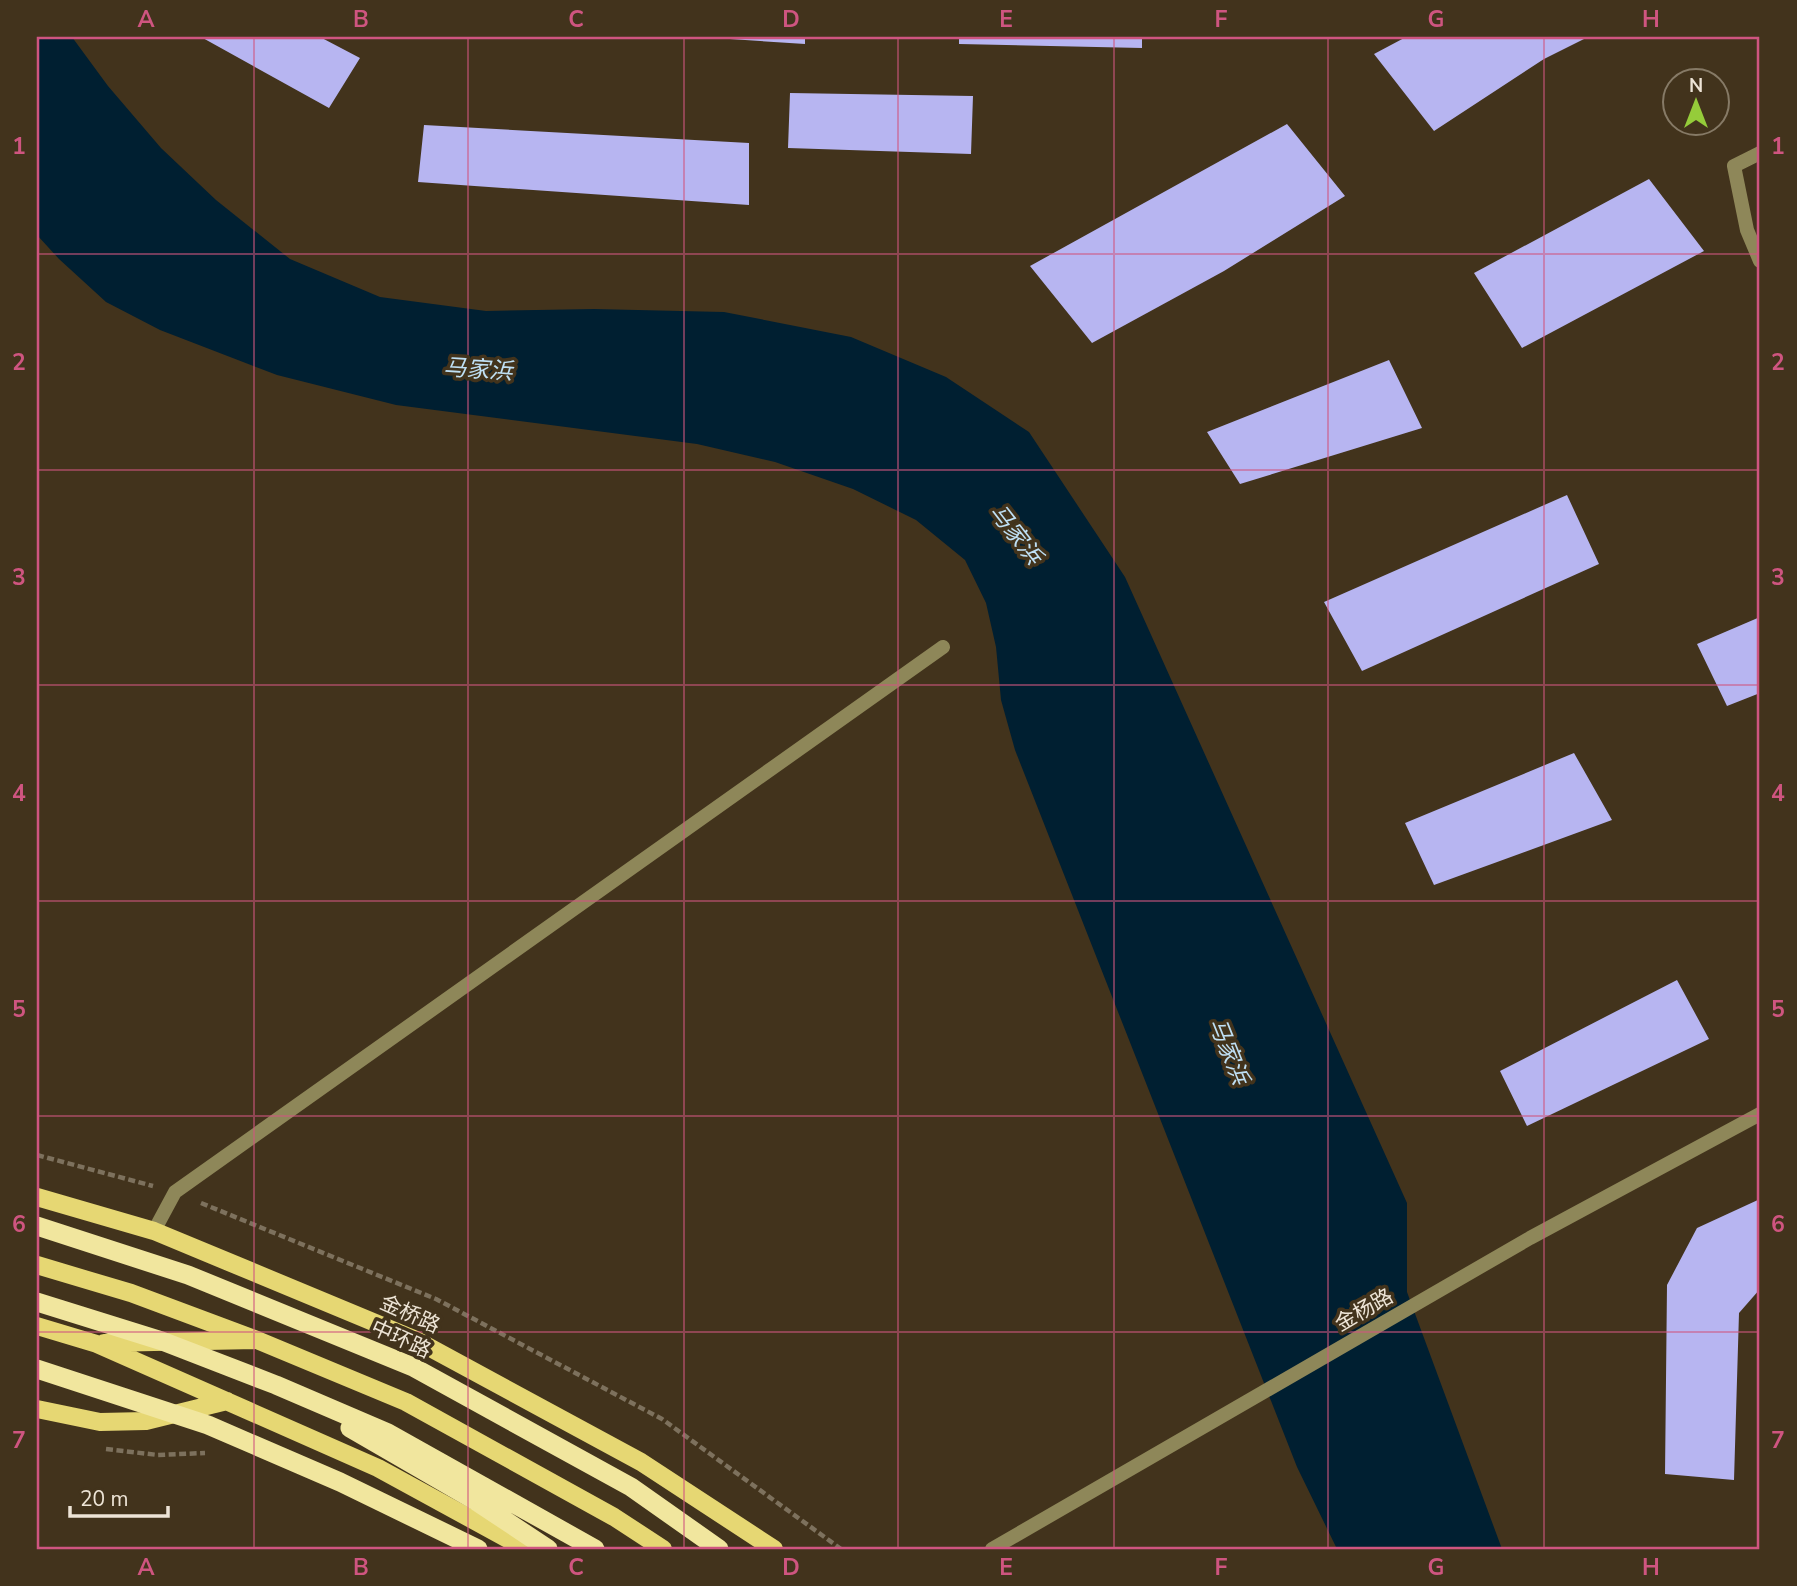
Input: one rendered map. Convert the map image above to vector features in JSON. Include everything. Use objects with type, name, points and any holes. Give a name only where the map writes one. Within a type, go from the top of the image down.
[{"type":"highway","name":"中环路","points":[[37,1226],[188,1275],[413,1367],[631,1487],[719,1549]]},
{"type":"highway","points":[[37,1302],[162,1341],[276,1385],[388,1433],[595,1549]]},
{"type":"highway","points":[[37,1369],[208,1425],[340,1482],[478,1549]]},
{"type":"highway","points":[[276,1385],[476,1501],[548,1549]]},
{"type":"main road","name":"金桥路","points":[[37,1197],[154,1231],[414,1339],[641,1462],[774,1549]]},
{"type":"main road","points":[[37,1265],[131,1293],[257,1340],[406,1402],[614,1517],[663,1549]]},
{"type":"main road","points":[[37,1326],[97,1343],[378,1468],[526,1549]]},
{"type":"main road","points":[[97,1343],[257,1340]]},
{"type":"main road","points":[[37,1409],[100,1422],[146,1420],[227,1401]]},
{"type":"street","points":[[1760,153],[1734,166],[1747,230],[1760,261]]},
{"type":"street","points":[[154,1231],[175,1192],[943,647]]},
{"type":"street","name":"金杨路","points":[[992,1549],[1530,1238],[1760,1114]]},
{"type":"path","points":[[37,1155],[175,1192],[436,1298],[662,1419],[841,1549]]},
{"type":"water","name":"马家浜","points":[[37,37],[72,37],[108,86],[161,148],[216,200],[290,259],[380,297],[486,311],[594,309],[724,312],[851,337],[946,377],[1029,432],[1125,577],[1407,1203],[1407,1292],[1502,1549],[1337,1549],[1297,1467],[1015,750],[1001,700],[996,647],[986,603],[965,560],[916,520],[853,489],[775,462],[697,444],[396,405],[277,375],[160,330],[106,302],[37,235]]},
{"type":"building","points":[[201,37],[320,37],[360,58],[329,108]]},
{"type":"building","points":[[805,37],[805,44],[730,39]]},
{"type":"building","points":[[959,37],[1142,37],[1142,48],[959,44]]},
{"type":"building","points":[[1406,37],[1588,37],[1544,59],[1434,131],[1374,54]]},
{"type":"building","points":[[790,93],[973,96],[971,154],[788,148]]},
{"type":"building","points":[[1287,124],[1345,196],[1224,271],[1092,343],[1030,266]]},
{"type":"building","points":[[424,125],[749,143],[749,205],[418,182]]},
{"type":"building","points":[[1649,179],[1704,251],[1522,348],[1474,273]]},
{"type":"building","points":[[1389,360],[1422,428],[1240,484],[1207,432]]},
{"type":"building","points":[[1567,495],[1599,564],[1362,671],[1324,602]]},
{"type":"building","points":[[1760,617],[1760,693],[1727,706],[1697,644]]},
{"type":"building","points":[[1574,753],[1612,820],[1434,885],[1405,823]]},
{"type":"building","points":[[1677,980],[1709,1039],[1527,1126],[1500,1071]]},
{"type":"building","points":[[1760,1199],[1760,1289],[1739,1313],[1734,1480],[1665,1474],[1667,1285],[1697,1228]]}]
